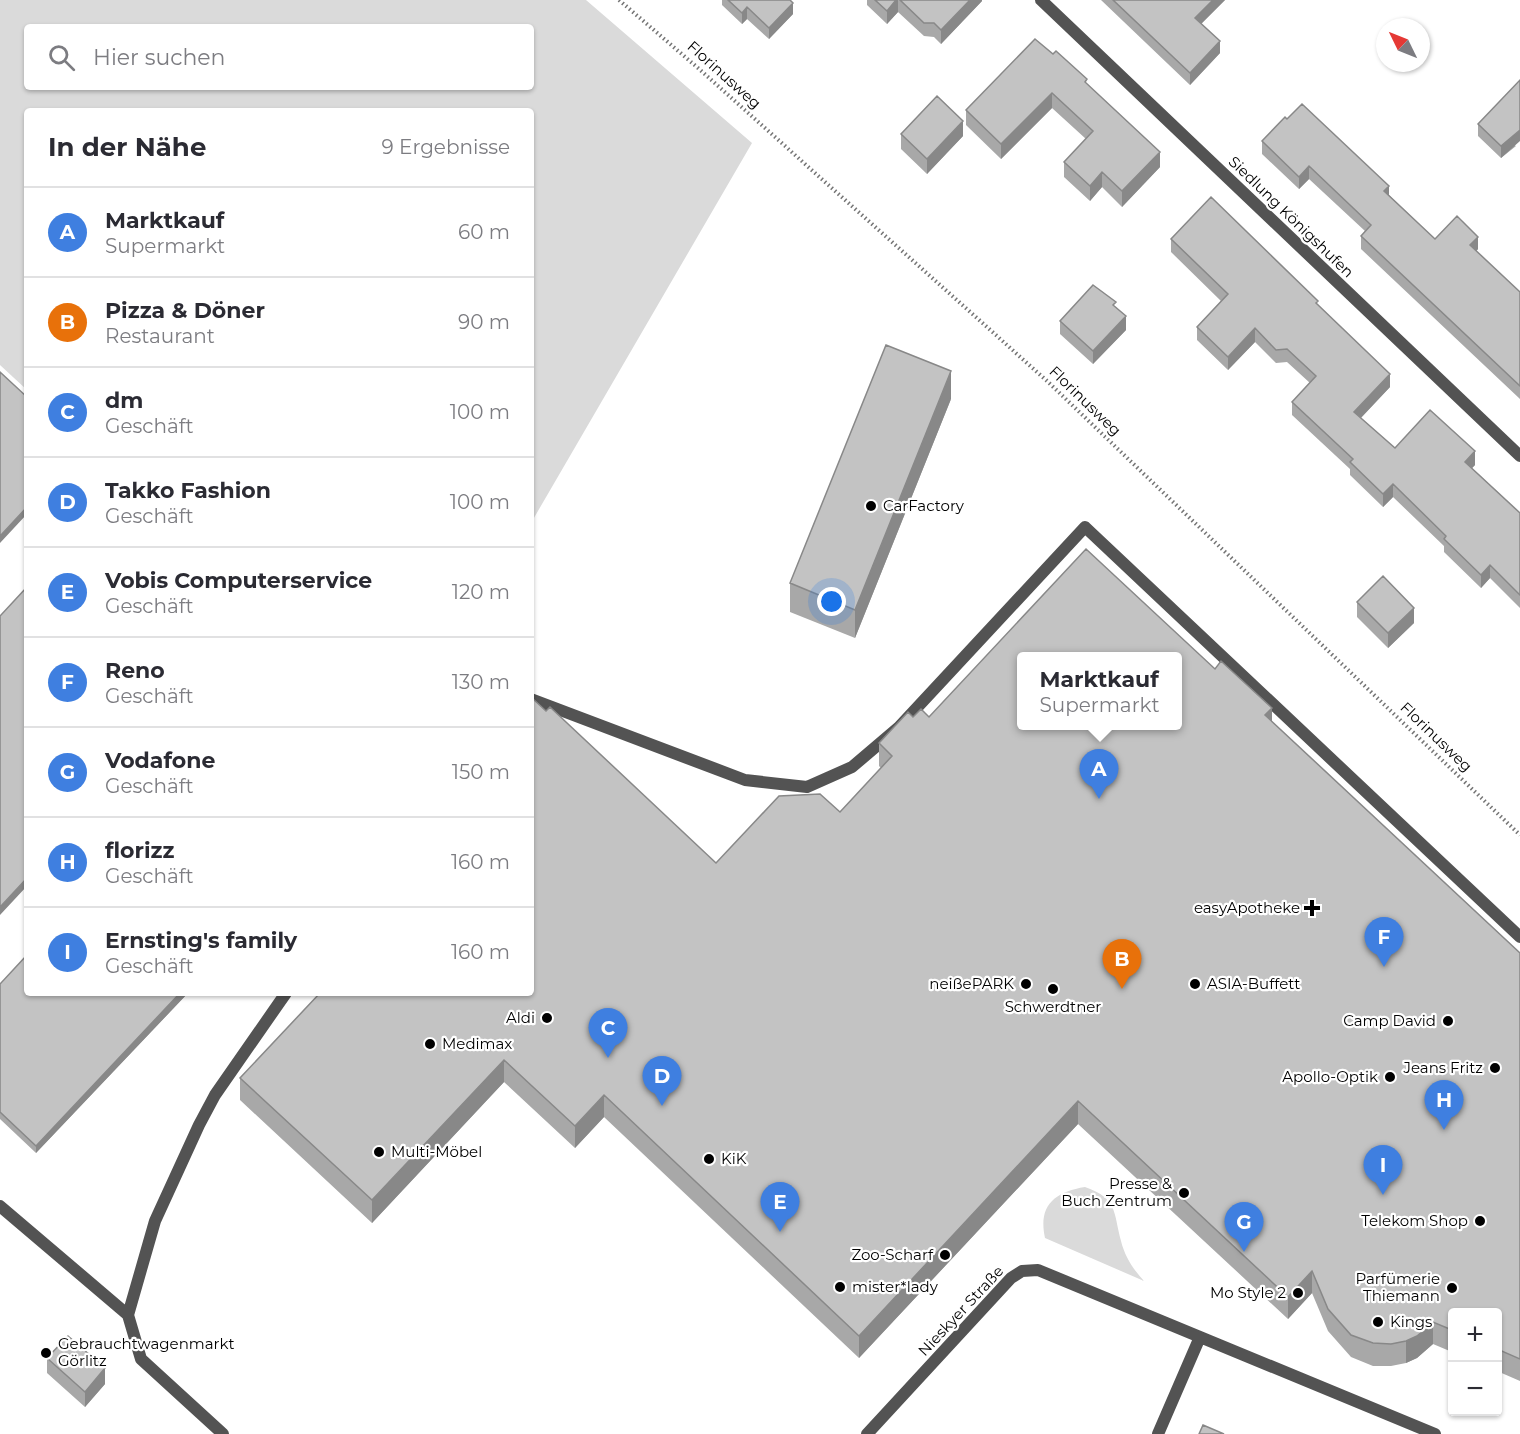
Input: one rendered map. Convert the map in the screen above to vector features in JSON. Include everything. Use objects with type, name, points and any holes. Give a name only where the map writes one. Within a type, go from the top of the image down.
[{"type":"street","name":"Siedlung Königshufen","points":[[1041,0],[1520,456]]},
{"type":"street","points":[[534,700],[745,780],[807,787],[852,767],[899,727],[1085,527],[1520,937]]},
{"type":"street","points":[[223,1434],[141,1359],[128,1315],[155,1221],[199,1125],[215,1095],[284,996]]},
{"type":"street","points":[[0,1206],[128,1315]]},
{"type":"street","name":"Nieskyer Straße","points":[[867,1434],[1011,1278],[1022,1270],[1038,1270],[1435,1434]]},
{"type":"street","points":[[1158,1434],[1200,1337]]},
{"type":"path","name":"Florinusweg","points":[[619,0],[1046,380],[1520,835]]},
{"type":"shaded area","points":[[0,0],[586,0],[752,143],[534,518],[534,108],[24,108],[24,387],[0,365]]},
{"type":"shaded area","points":[[1085,1187],[1109,1201],[1115,1214],[1125,1252],[1144,1281],[1045,1238],[1044,1217],[1051,1202],[1074,1189]]},
{"type":"building","points":[[728,0],[790,0],[793,3],[769,28],[747,7],[742,13]]},
{"type":"building","points":[[875,0],[896,0],[887,11]]},
{"type":"building","points":[[900,0],[970,0],[941,30],[934,23],[924,23]]},
{"type":"building","points":[[1113,0],[1213,0],[1195,18],[1220,41],[1190,73]]},
{"type":"building","points":[[1035,39],[1053,54],[1056,51],[1087,79],[1085,82],[1160,152],[1122,191],[1102,172],[1090,186],[1064,162],[1093,131],[1052,93],[1001,144],[966,110]]},
{"type":"building","points":[[1520,80],[1520,130],[1501,146],[1478,124]]},
{"type":"building","points":[[937,96],[963,121],[927,159],[901,134]]},
{"type":"building","points":[[1302,104],[1389,186],[1384,191],[1435,239],[1457,216],[1478,237],[1470,245],[1520,292],[1520,386],[1361,236],[1371,225],[1309,166],[1299,177],[1262,141],[1285,117],[1287,119]]},
{"type":"building","points":[[1211,197],[1390,374],[1354,412],[1395,448],[1430,410],[1475,451],[1465,462],[1520,513],[1520,595],[1490,565],[1481,575],[1444,539],[1446,536],[1393,484],[1383,494],[1350,462],[1353,459],[1292,402],[1316,376],[1287,349],[1276,350],[1255,328],[1228,357],[1197,327],[1228,294],[1171,239]]},
{"type":"building","points":[[1093,285],[1116,302],[1113,305],[1126,316],[1093,351],[1060,321]]},
{"type":"building","name":"CarFactory","points":[[886,345],[951,371],[855,610],[790,583]]},
{"type":"building","points":[[0,372],[24,394],[24,510],[0,536]]},
{"type":"building","name":"neißePARK","points":[[1086,549],[1215,669],[1221,661],[1272,708],[1265,715],[1520,953],[1520,1359],[1502,1351],[1502,1308],[1448,1308],[1448,1328],[1433,1322],[1417,1336],[1391,1344],[1373,1343],[1351,1335],[1328,1309],[1312,1271],[1288,1297],[1078,1101],[859,1336],[604,1095],[575,1126],[504,1060],[372,1200],[240,1078],[317,996],[534,996],[534,700],[546,711],[550,707],[716,863],[779,796],[820,794],[840,812],[892,756],[879,743],[908,712],[913,717],[921,709],[929,717]]},
{"type":"building","points":[[1383,576],[1414,608],[1388,633],[1357,602]]},
{"type":"building","points":[[24,590],[24,881],[0,907],[0,616]]},
{"type":"building","points":[[24,958],[24,996],[177,996],[36,1146],[0,1112],[0,984]]},
{"type":"building","points":[[68,1336],[105,1368],[85,1392],[47,1358]]},
{"type":"building","points":[[1203,1425],[1224,1434],[1199,1434]]},
{"type":"place","name":"CarFactory","points":[[871,506]]},
{"type":"place","name":"Marktkauf","points":[[1099,799]]},
{"type":"place","name":"easyApotheke","points":[[1312,908]]},
{"type":"place","name":"Reno","points":[[1384,967]]},
{"type":"place","name":"neißePARK","points":[[1026,984]]},
{"type":"place","name":"ASIA-Buffett","points":[[1195,984]]},
{"type":"place","name":"Schwerdtner","points":[[1053,989]]},
{"type":"place","name":"Pizza & Döner","points":[[1122,989]]},
{"type":"place","name":"Aldi","points":[[547,1018]]},
{"type":"place","name":"Camp David","points":[[1448,1021]]},
{"type":"place","name":"Medimax","points":[[430,1044]]},
{"type":"place","name":"dm","points":[[608,1058]]},
{"type":"place","name":"Jeans Fritz","points":[[1495,1068]]},
{"type":"place","name":"Apollo-Optik","points":[[1390,1077]]},
{"type":"place","name":"Takko Fashion","points":[[662,1106]]},
{"type":"place","name":"florizz","points":[[1444,1130]]},
{"type":"place","name":"Multi-Möbel","points":[[379,1152]]},
{"type":"place","name":"KiK","points":[[709,1159]]},
{"type":"place","name":"Presse & Buch Zentrum","points":[[1184,1193]]},
{"type":"place","name":"Ernsting's family","points":[[1383,1195]]},
{"type":"place","name":"Telekom Shop","points":[[1480,1221]]},
{"type":"place","name":"Vobis Computerservice","points":[[780,1232]]},
{"type":"place","name":"Vodafone","points":[[1244,1252]]},
{"type":"place","name":"Zoo-Scharf","points":[[945,1255]]},
{"type":"place","name":"mister*lady","points":[[840,1287]]},
{"type":"place","name":"Parfümerie Thiemann","points":[[1452,1288]]},
{"type":"place","name":"Mo Style 2","points":[[1298,1293]]},
{"type":"place","name":"Kings","points":[[1378,1322]]},
{"type":"place","name":"Gebrauchtwagenmarkt Görlitz","points":[[46,1353]]}]
